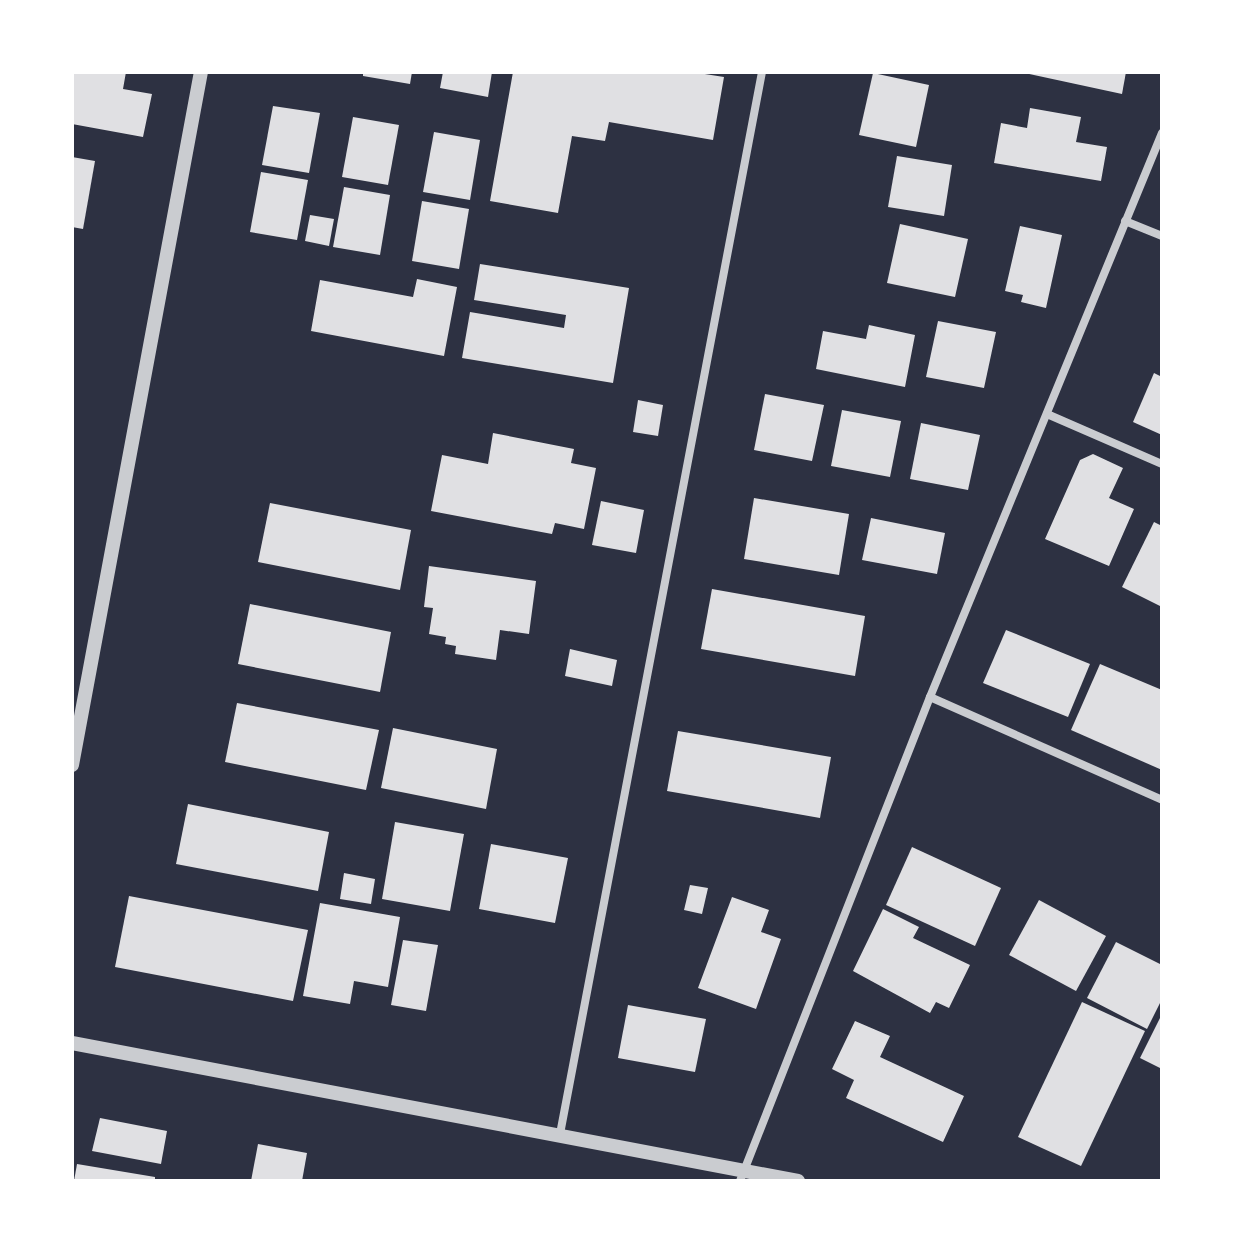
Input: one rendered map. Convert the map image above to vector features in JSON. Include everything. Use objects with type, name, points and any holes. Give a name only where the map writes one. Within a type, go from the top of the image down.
[{"type":"street","points":[[72,765],[201,72]]},
{"type":"street","points":[[560,1134],[762,72]]},
{"type":"street","points":[[742,1176],[930,697],[1162,133]]},
{"type":"street","points":[[1125,221],[1162,236]]},
{"type":"street","points":[[1047,414],[1162,464]]},
{"type":"street","points":[[930,697],[1162,800]]},
{"type":"street","points":[[72,1043],[560,1134],[742,1176],[798,1181]]},
{"type":"building","points":[[72,72],[126,72],[123,89],[152,94],[143,137],[72,124]]},
{"type":"building","points":[[363,72],[412,72],[410,84],[363,76]]},
{"type":"building","points":[[443,72],[492,72],[488,97],[440,88]]},
{"type":"building","points":[[513,72],[692,72],[724,77],[713,140],[609,122],[605,141],[572,136],[558,213],[490,201]]},
{"type":"building","points":[[1020,72],[1126,72],[1122,94]]},
{"type":"building","points":[[873,73],[929,85],[916,147],[859,135]]},
{"type":"building","points":[[273,106],[320,113],[309,173],[262,165]]},
{"type":"building","points":[[1030,108],[1081,117],[1076,142],[1107,147],[1101,181],[994,163],[1001,123],[1027,128]]},
{"type":"building","points":[[353,117],[399,125],[388,185],[342,177]]},
{"type":"building","points":[[434,132],[480,140],[470,200],[423,192]]},
{"type":"building","points":[[897,156],[952,165],[944,216],[888,207]]},
{"type":"building","points":[[72,157],[95,161],[83,229],[72,227]]},
{"type":"building","points":[[261,172],[308,180],[297,240],[250,232]]},
{"type":"building","points":[[344,187],[390,195],[380,255],[333,247]]},
{"type":"building","points":[[422,201],[469,209],[459,269],[412,261]]},
{"type":"building","points":[[310,215],[334,219],[329,246],[305,241]]},
{"type":"building","points":[[900,224],[968,239],[955,297],[887,283]]},
{"type":"building","points":[[1020,226],[1062,235],[1046,308],[1021,302],[1023,295],[1005,291]]},
{"type":"building","points":[[480,264],[629,288],[613,383],[462,358],[470,312],[564,328],[566,315],[474,300]]},
{"type":"building","points":[[417,279],[457,287],[444,356],[311,331],[320,280],[413,297]]},
{"type":"building","points":[[938,321],[996,332],[984,388],[926,377]]},
{"type":"building","points":[[869,325],[915,335],[905,387],[816,369],[823,331],[866,339]]},
{"type":"building","points":[[1154,373],[1162,377],[1162,435],[1133,422]]},
{"type":"building","points":[[765,394],[824,405],[812,461],[754,450]]},
{"type":"building","points":[[638,400],[663,405],[658,436],[633,432]]},
{"type":"building","points":[[842,410],[901,421],[890,477],[831,466]]},
{"type":"building","points":[[921,423],[980,435],[968,490],[910,479]]},
{"type":"building","points":[[493,433],[574,449],[571,463],[596,468],[584,529],[555,523],[552,534],[431,511],[442,455],[488,464]]},
{"type":"building","points":[[1093,454],[1123,468],[1109,498],[1134,509],[1109,566],[1045,539],[1080,460]]},
{"type":"building","points":[[754,498],[849,514],[839,575],[744,559]]},
{"type":"building","points":[[601,501],[644,510],[636,553],[592,545]]},
{"type":"building","points":[[270,503],[411,530],[400,590],[258,562]]},
{"type":"building","points":[[871,518],[945,533],[937,574],[862,560]]},
{"type":"building","points":[[1154,522],[1162,526],[1162,607],[1122,587]]},
{"type":"building","points":[[429,566],[536,581],[529,634],[500,630],[496,660],[455,654],[456,646],[445,644],[446,637],[429,634],[433,608],[424,607]]},
{"type":"building","points":[[712,589],[865,616],[855,676],[701,649]]},
{"type":"building","points":[[250,604],[391,632],[380,692],[238,664]]},
{"type":"building","points":[[1006,630],[1090,664],[1068,717],[983,683]]},
{"type":"building","points":[[570,649],[617,660],[612,686],[565,676]]},
{"type":"building","points":[[1100,664],[1162,690],[1162,770],[1071,730]]},
{"type":"building","points":[[237,703],[379,730],[366,790],[225,762]]},
{"type":"building","points":[[393,728],[497,749],[486,809],[381,788]]},
{"type":"building","points":[[678,731],[831,757],[820,818],[667,791]]},
{"type":"building","points":[[188,804],[329,832],[318,891],[176,864]]},
{"type":"building","points":[[395,822],[464,834],[450,911],[382,899]]},
{"type":"building","points":[[491,844],[568,858],[555,923],[479,909]]},
{"type":"building","points":[[912,847],[1001,888],[975,946],[886,905]]},
{"type":"building","points":[[344,873],[375,879],[371,904],[340,899]]},
{"type":"building","points":[[690,885],[708,888],[702,914],[684,910]]},
{"type":"building","points":[[129,896],[308,930],[293,1001],[115,967]]},
{"type":"building","points":[[732,897],[769,910],[761,932],[781,939],[756,1009],[698,988]]},
{"type":"building","points":[[1039,900],[1106,936],[1076,991],[1009,955]]},
{"type":"building","points":[[320,903],[400,917],[388,987],[354,981],[350,1004],[303,996]]},
{"type":"building","points":[[883,909],[919,927],[913,938],[970,965],[949,1008],[936,1002],[930,1013],[853,971]]},
{"type":"building","points":[[403,940],[438,945],[426,1011],[391,1005]]},
{"type":"building","points":[[1116,942],[1162,965],[1162,999],[1147,1029],[1087,998]]},
{"type":"building","points":[[1082,1002],[1145,1031],[1081,1166],[1018,1137]]},
{"type":"building","points":[[628,1005],[706,1019],[695,1072],[618,1058]]},
{"type":"building","points":[[1162,1014],[1162,1069],[1140,1058]]},
{"type":"building","points":[[855,1021],[890,1036],[880,1057],[964,1096],[943,1142],[846,1098],[854,1080],[832,1069]]},
{"type":"building","points":[[100,1118],[167,1131],[161,1164],[92,1151]]},
{"type":"building","points":[[258,1144],[307,1153],[302,1181],[251,1181]]},
{"type":"building","points":[[77,1164],[155,1177],[155,1181],[74,1181]]}]
